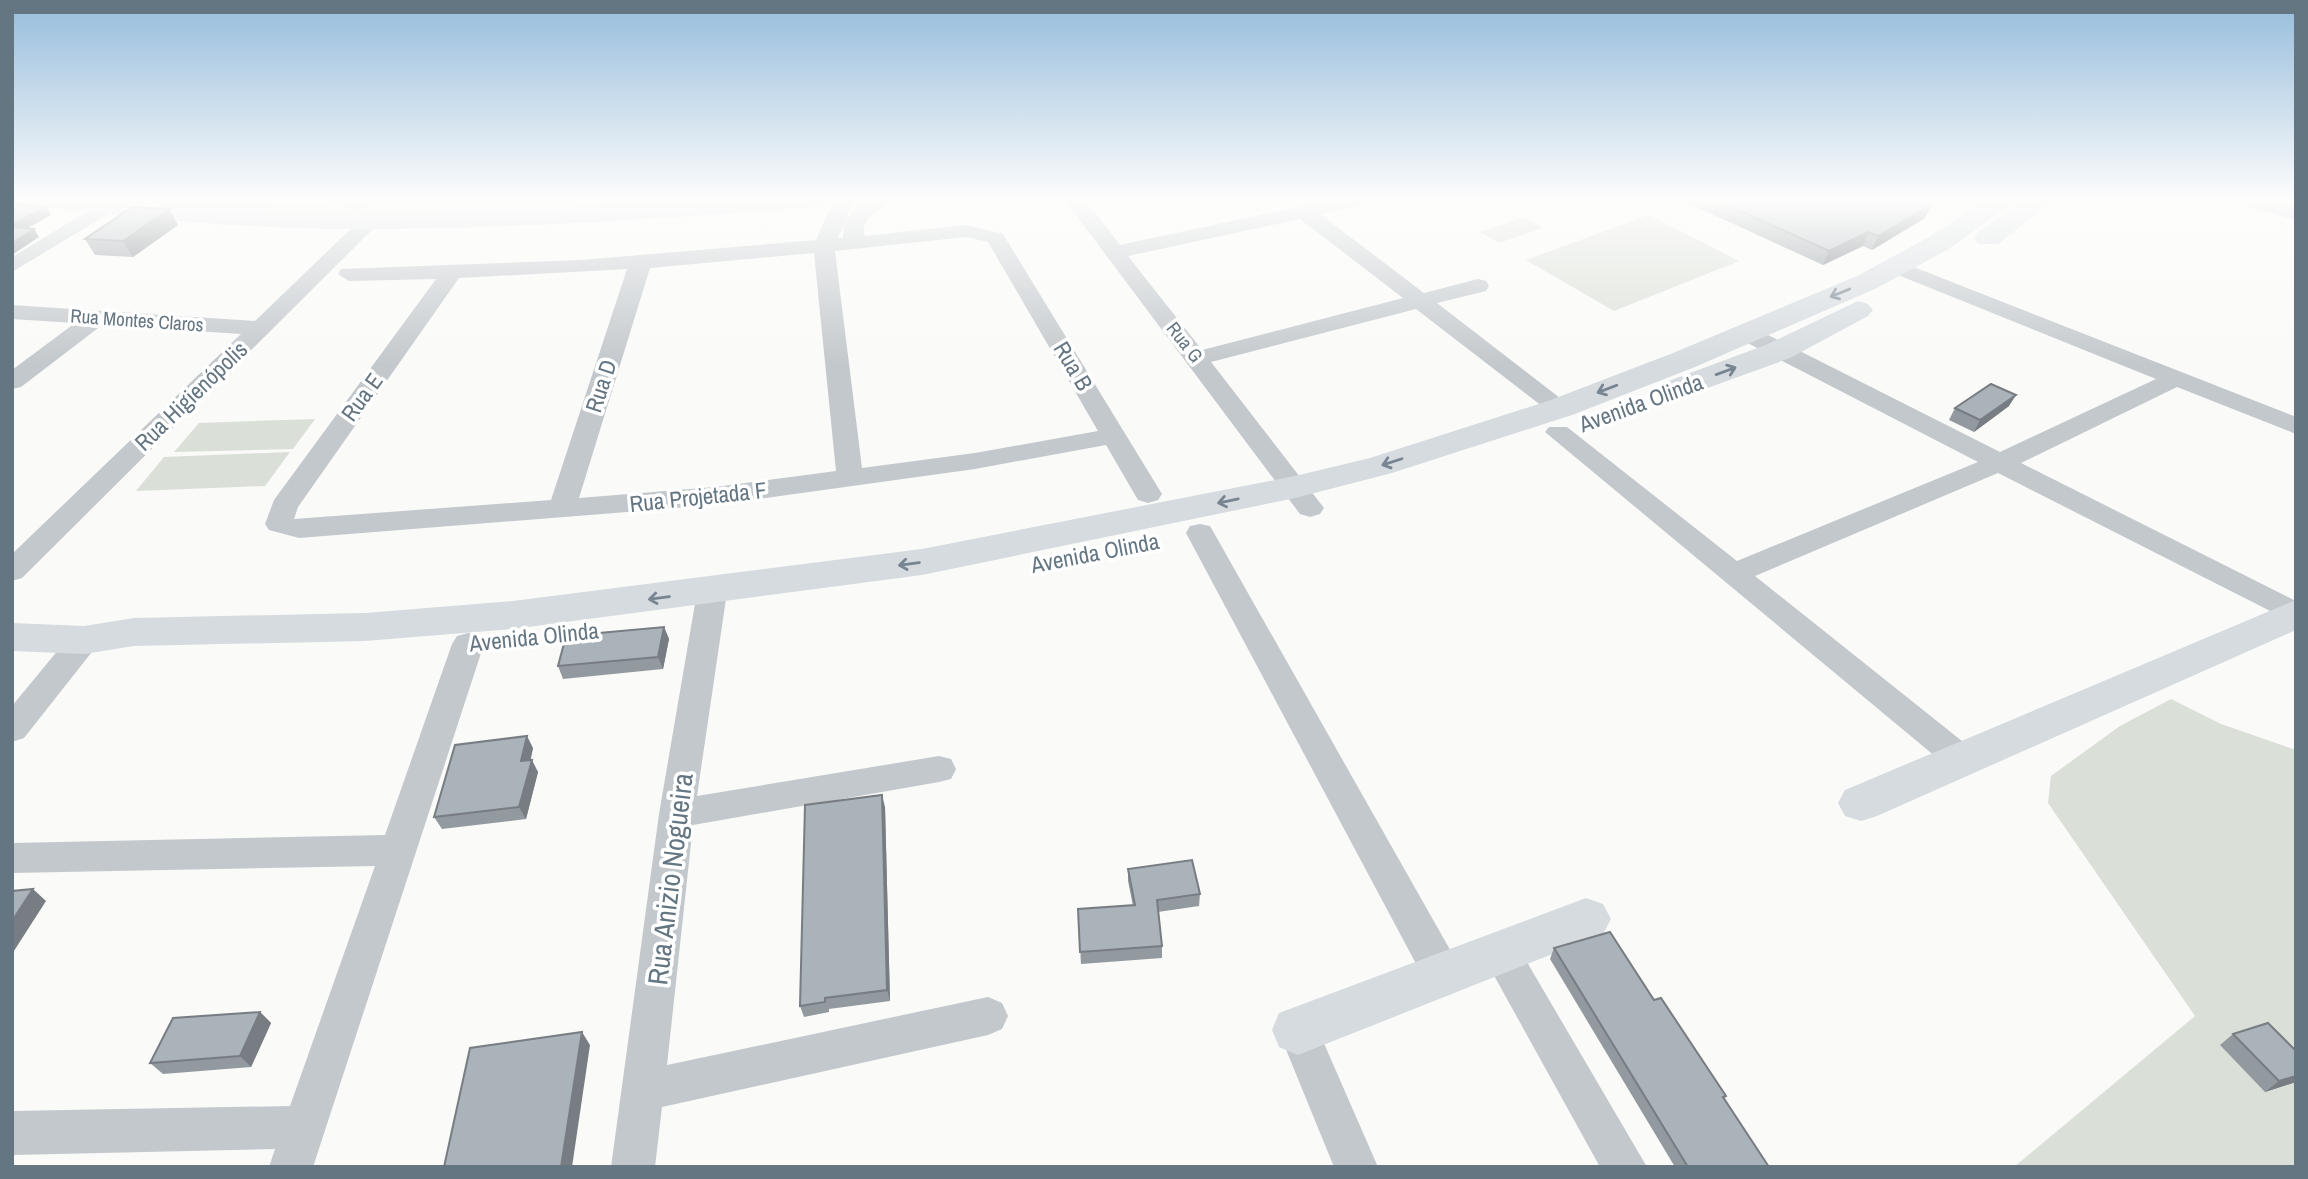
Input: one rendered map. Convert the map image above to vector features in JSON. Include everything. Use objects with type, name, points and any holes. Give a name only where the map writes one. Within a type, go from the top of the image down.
[{"type":"street","points":[[12,266],[32,254]]},
{"type":"street","name":"Rua Higienópolis","points":[[12,571],[261,328],[324,254]]},
{"type":"street","points":[[349,274],[452,273],[640,264],[748,254]]},
{"type":"street","points":[[825,254],[850,479]]},
{"type":"street","name":"Rua B","points":[[1006,254],[1148,494]]},
{"type":"street","name":"Rua G","points":[[1117,254],[1302,497]]},
{"type":"street","points":[[1359,254],[1421,302],[1733,574],[1960,758]]},
{"type":"street","name":"Avenida Olinda","points":[[1659,382],[1746,332],[1867,282],[1910,271],[1927,254]]},
{"type":"street","name":"Avenida Olinda","points":[[1085,543],[1302,497],[1397,485],[1659,382],[1779,351],[1910,271],[1946,254]]},
{"type":"street","name":"Rua D","points":[[562,509],[640,264]]},
{"type":"street","points":[[1910,271],[2296,426]]},
{"type":"street","name":"Rua E","points":[[279,524],[284,506],[452,273]]},
{"type":"street","points":[[1198,358],[1478,286]]},
{"type":"street","name":"Rua Montes Claros","points":[[12,312],[261,328]]},
{"type":"street","points":[[12,382],[96,318]]},
{"type":"street","points":[[1746,332],[2296,614]]},
{"type":"street","points":[[1733,574],[1999,463],[2177,378]]},
{"type":"street","name":"Rua Projetada F","points":[[279,524],[299,529],[715,496],[850,479],[1115,436]]},
{"type":"street","name":"Avenida Olinda","points":[[12,637],[84,640],[125,652],[331,650],[711,604],[922,562],[1200,533],[1302,497]]},
{"type":"street","points":[[1200,533],[1443,975]]},
{"type":"street","name":"Rua Anizio Nogueira","points":[[633,1167],[677,814],[711,604]]},
{"type":"street","points":[[1861,803],[2296,614]]},
{"type":"street","points":[[291,1167],[473,631]]},
{"type":"street","points":[[12,729],[84,640]]},
{"type":"street","points":[[677,814],[939,769]]},
{"type":"street","points":[[12,858],[398,850]]},
{"type":"street","points":[[1356,1167],[1298,1030],[1586,919]]},
{"type":"street","points":[[1500,952],[1625,1167]]},
{"type":"street","points":[[643,1090],[988,1016]]},
{"type":"street","points":[[12,1133],[305,1127]]},
{"type":"shaded area","points":[[1542,254],[1725,254],[1739,261],[1614,311],[1526,260]]},
{"type":"shaded area","points":[[315,419],[293,449],[174,452],[199,423]]},
{"type":"shaded area","points":[[290,452],[265,486],[136,491],[164,457]]},
{"type":"shaded area","points":[[2171,699],[2221,724],[2296,750],[2296,1167],[2014,1167],[2195,1016],[2048,803],[2051,776],[2120,726]]},
{"type":"building","points":[[1991,384],[2016,395],[1980,420],[1955,408]]},
{"type":"building","points":[[664,627],[658,657],[558,666],[566,636]]},
{"type":"building","points":[[527,736],[521,761],[532,760],[519,807],[434,817],[455,745]]},
{"type":"building","points":[[882,795],[887,990],[825,998],[825,1002],[800,1006],[805,805]]},
{"type":"building","points":[[1192,860],[1200,894],[1157,900],[1162,946],[1080,952],[1078,909],[1135,905],[1128,869]]},
{"type":"building","points":[[33,889],[12,921],[12,891]]},
{"type":"building","points":[[1610,932],[1654,1000],[1661,998],[1769,1167],[1688,1167],[1554,948]]},
{"type":"building","points":[[260,1012],[240,1056],[150,1063],[173,1018]]},
{"type":"building","points":[[2268,1023],[2296,1051],[2296,1076],[2279,1081],[2233,1034]]},
{"type":"building","points":[[582,1032],[561,1167],[444,1167],[470,1048]]}]
